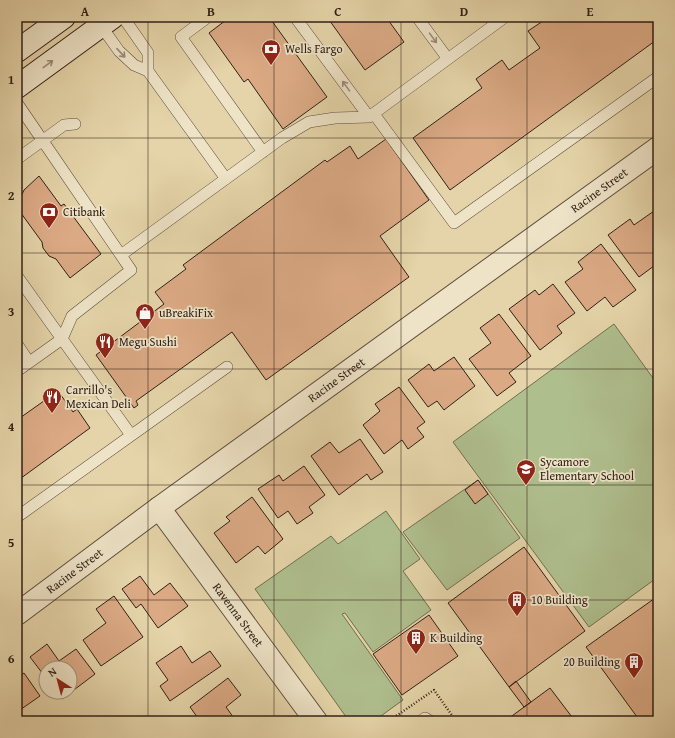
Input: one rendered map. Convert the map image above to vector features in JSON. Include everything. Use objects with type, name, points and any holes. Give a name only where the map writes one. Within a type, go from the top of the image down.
[{"type":"street","points":[[17,51],[64,17]]},
{"type":"street","points":[[17,87],[103,20]]},
{"type":"street","name":"Racine Street","points":[[17,614],[159,508],[658,148]]},
{"type":"street","name":"Ravenna Street","points":[[159,508],[316,721]]},
{"type":"lane","points":[[124,17],[148,53],[148,71]]},
{"type":"lane","points":[[208,17],[181,37],[263,152]]},
{"type":"lane","points":[[295,17],[454,223],[658,77]]},
{"type":"lane","points":[[417,17],[448,59]]},
{"type":"lane","points":[[121,255],[282,138],[309,122],[335,118],[371,116],[505,17]]},
{"type":"lane","points":[[103,20],[119,51],[134,65],[148,71],[226,178]]},
{"type":"lane","points":[[17,103],[131,270],[72,316],[62,339],[17,371]]},
{"type":"lane","points":[[17,159],[64,125],[75,124]]},
{"type":"lane","points":[[17,276],[131,435]]},
{"type":"lane","points":[[17,344],[29,362]]},
{"type":"lane","points":[[17,517],[227,367]]},
{"type":"lane","points":[[421,721],[425,718],[430,721]]},
{"type":"green space","points":[[614,324],[658,385],[658,577],[589,627],[453,442]]},
{"type":"green space","points":[[478,480],[520,538],[447,590],[403,532]]},
{"type":"green space","points":[[386,511],[420,559],[403,571],[431,610],[373,652],[345,613],[342,614],[403,700],[374,721],[349,721],[255,589],[331,536],[338,544]]},
{"type":"building","points":[[230,17],[269,17],[327,97],[283,129],[248,79],[244,82],[209,33]]},
{"type":"building","points":[[327,17],[386,17],[404,42],[365,70]]},
{"type":"building","points":[[549,17],[658,17],[658,45],[655,41],[450,190],[413,138],[482,88],[476,79],[502,60],[509,70],[540,48],[528,31]]},
{"type":"building","points":[[386,139],[429,200],[380,236],[409,277],[266,380],[232,332],[136,401],[138,405],[134,408],[96,355],[164,304],[155,292],[186,269],[183,265],[325,160],[327,162],[350,146],[358,159]]},
{"type":"building","points":[[39,176],[61,206],[64,204],[101,254],[70,278],[56,259],[49,256],[43,248],[42,242],[18,209],[24,190]]},
{"type":"building","points":[[654,211],[658,216],[658,263],[639,277],[608,235],[630,219],[634,225]]},
{"type":"building","points":[[601,244],[636,290],[613,307],[605,297],[587,311],[565,282],[583,269],[578,262]]},
{"type":"building","points":[[553,284],[575,313],[557,326],[562,333],[540,350],[509,309],[535,290],[539,295]]},
{"type":"building","points":[[499,314],[531,356],[509,373],[516,382],[497,396],[469,359],[491,343],[480,328]]},
{"type":"building","points":[[454,357],[475,386],[444,410],[437,401],[428,407],[408,380],[429,364],[434,371]]},
{"type":"building","points":[[399,387],[425,422],[417,428],[424,437],[408,449],[402,440],[384,454],[363,425],[380,411],[375,404]]},
{"type":"building","points":[[58,391],[73,412],[77,409],[90,428],[17,481],[17,420]]},
{"type":"building","points":[[360,439],[383,472],[371,480],[367,474],[339,495],[311,456],[330,442],[339,453]]},
{"type":"building","points":[[304,466],[325,495],[309,507],[313,513],[297,524],[288,511],[278,518],[258,489],[279,475],[283,481]]},
{"type":"building","points":[[478,480],[488,494],[475,504],[465,490]]},
{"type":"building","points":[[252,497],[283,539],[265,554],[258,546],[236,563],[214,533],[230,521],[226,517]]},
{"type":"building","name":"10 Building","points":[[524,547],[585,631],[509,687],[448,603]]},
{"type":"building","points":[[140,576],[154,595],[170,583],[188,606],[158,628],[141,604],[136,608],[122,589]]},
{"type":"building","points":[[114,596],[143,637],[101,666],[83,640],[106,623],[96,609]]},
{"type":"building","name":"20 Building","points":[[658,596],[658,712],[645,721],[640,721],[586,647]]},
{"type":"building","name":"K Building","points":[[429,615],[458,656],[402,695],[373,654]]},
{"type":"building","points":[[47,644],[58,660],[38,660],[38,668],[30,657]]},
{"type":"building","points":[[181,646],[192,663],[210,651],[221,666],[170,701],[160,686],[168,680],[156,663]]},
{"type":"building","points":[[76,649],[95,674],[78,687],[78,660],[60,660]]},
{"type":"building","points":[[24,673],[38,693],[38,697],[17,712],[17,678]]},
{"type":"building","points":[[228,678],[241,695],[226,707],[236,721],[200,721],[190,707]]},
{"type":"building","points":[[516,681],[531,702],[524,707],[509,687]]},
{"type":"building","points":[[550,688],[575,721],[505,721],[531,702]]},
{"type":"place","name":"Wells Fargo","points":[[271,66]]},
{"type":"place","name":"Citibank","points":[[49,229]]},
{"type":"place","name":"uBreakiFix","points":[[145,330]]},
{"type":"place","name":"Megu Sushi","points":[[105,359]]},
{"type":"place","name":"Carrillo's Mexican Deli","points":[[52,414]]},
{"type":"place","name":"Sycamore Elementary School","points":[[526,486]]},
{"type":"place","name":"10 Building","points":[[517,617]]},
{"type":"place","name":"K Building","points":[[416,655]]},
{"type":"place","name":"20 Building","points":[[634,679]]}]
